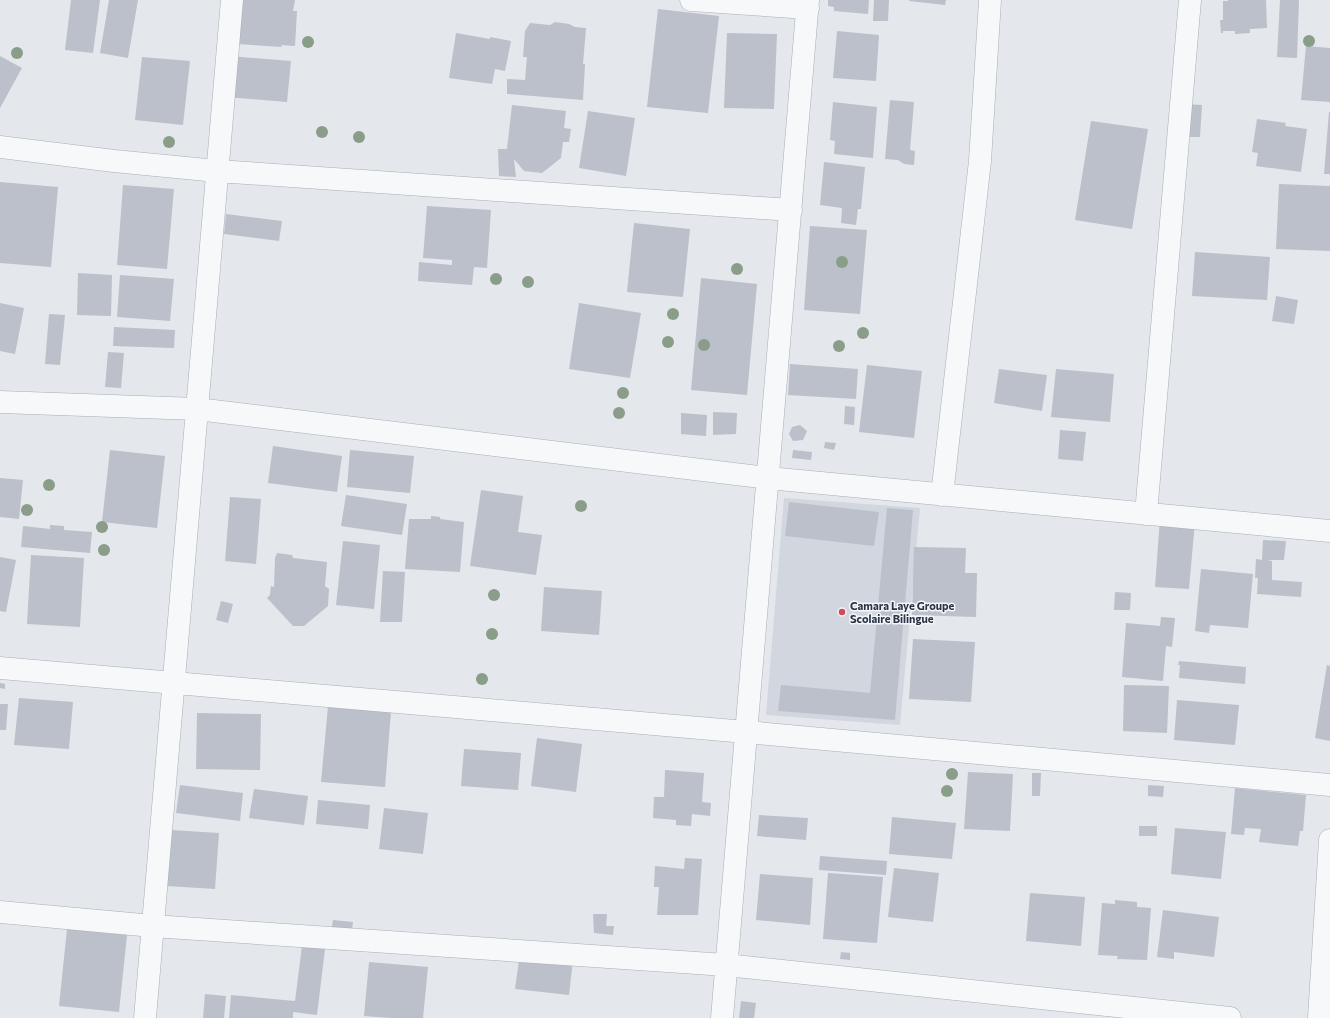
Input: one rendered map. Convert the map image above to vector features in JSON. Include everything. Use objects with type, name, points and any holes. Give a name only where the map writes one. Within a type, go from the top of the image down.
[{"type":"street","points":[[145,1018],[232,0]]},
{"type":"street","points":[[691,0],[808,4],[722,1018]]},
{"type":"street","points":[[942,495],[980,161],[990,0]]},
{"type":"street","points":[[1146,514],[1190,0]]},
{"type":"street","points":[[0,147],[114,161],[217,171],[791,210]]},
{"type":"street","points":[[0,402],[197,409],[768,478],[1146,514],[1330,529]]},
{"type":"street","points":[[0,668],[746,732],[1330,785]]},
{"type":"street","points":[[1319,1018],[1330,840]]},
{"type":"street","points":[[0,912],[153,926],[726,965],[1230,1018]]},
{"type":"shaded area","name":"Camara Laye Groupe Scolaire Bilingue","points":[[784,498],[920,508],[900,725],[766,715]]},
{"type":"building","points":[[71,0],[100,0],[93,53],[65,50]]},
{"type":"building","points":[[109,0],[138,0],[128,58],[100,53]]},
{"type":"building","points":[[241,0],[295,0],[293,11],[297,11],[295,46],[281,45],[282,47],[237,44]]},
{"type":"building","points":[[828,0],[869,0],[868,14],[834,11],[834,7],[828,6]]},
{"type":"building","points":[[874,0],[889,0],[888,21],[873,21]]},
{"type":"building","points":[[909,0],[946,0],[945,5]]},
{"type":"building","points":[[1266,0],[1267,28],[1250,29],[1250,33],[1235,34],[1235,31],[1223,31],[1223,33],[1221,33],[1220,20],[1223,20],[1223,1]]},
{"type":"building","points":[[1280,0],[1299,0],[1297,58],[1277,57]]},
{"type":"building","points":[[658,9],[719,16],[708,113],[647,107]]},
{"type":"building","points":[[555,22],[586,28],[583,64],[585,64],[583,100],[507,94],[507,79],[525,80],[527,57],[523,57],[525,31],[530,23],[550,25]]},
{"type":"building","points":[[837,31],[879,35],[876,81],[833,78]]},
{"type":"building","points":[[456,33],[511,41],[505,71],[495,69],[492,84],[449,78]]},
{"type":"building","points":[[727,33],[777,34],[774,109],[724,108]]},
{"type":"building","points":[[1306,46],[1330,48],[1330,102],[1301,100]]},
{"type":"building","points":[[0,56],[22,68],[0,108]]},
{"type":"building","points":[[230,56],[291,61],[287,102],[226,97]]},
{"type":"building","points":[[142,57],[190,61],[183,125],[135,120]]},
{"type":"building","points":[[890,100],[914,102],[910,150],[915,151],[914,165],[904,164],[898,160],[885,159]]},
{"type":"building","points":[[833,102],[877,107],[873,158],[834,154],[835,141],[830,140]]},
{"type":"building","points":[[1185,104],[1202,105],[1200,137],[1184,137]]},
{"type":"building","points":[[512,105],[566,111],[564,128],[571,129],[569,142],[563,142],[561,158],[542,173],[524,171],[514,159],[516,177],[499,176],[498,149],[507,149]]},
{"type":"building","points":[[588,111],[635,118],[626,176],[579,168]]},
{"type":"building","points":[[1329,112],[1330,174],[1324,174]]},
{"type":"building","points":[[1257,119],[1286,123],[1285,126],[1307,129],[1301,172],[1256,166],[1258,153],[1252,152]]},
{"type":"building","points":[[1091,121],[1148,129],[1132,229],[1075,220]]},
{"type":"building","points":[[824,162],[865,167],[861,209],[858,209],[856,225],[841,223],[842,208],[820,205]]},
{"type":"building","points":[[0,182],[58,187],[51,267],[0,263]]},
{"type":"building","points":[[1279,184],[1330,186],[1330,251],[1276,249]]},
{"type":"building","points":[[123,185],[174,189],[167,269],[117,265]]},
{"type":"building","points":[[427,206],[491,210],[487,268],[474,267],[472,285],[418,281],[419,262],[452,265],[452,260],[423,258]]},
{"type":"building","points":[[226,214],[282,221],[279,241],[224,234]]},
{"type":"building","points":[[634,223],[690,229],[683,297],[627,292]]},
{"type":"building","points":[[810,226],[867,230],[860,314],[804,310]]},
{"type":"building","points":[[1195,252],[1270,257],[1267,300],[1192,296]]},
{"type":"building","points":[[78,273],[112,275],[111,316],[77,315]]},
{"type":"building","points":[[120,275],[174,279],[170,321],[117,317]]},
{"type":"building","points":[[701,278],[757,284],[747,395],[691,390]]},
{"type":"building","points":[[1276,296],[1298,300],[1294,324],[1272,321]]},
{"type":"building","points":[[0,303],[24,308],[15,354],[0,351]]},
{"type":"building","points":[[579,303],[641,313],[630,378],[569,369]]},
{"type":"building","points":[[49,314],[65,315],[60,365],[45,364]]},
{"type":"building","points":[[114,327],[175,330],[174,348],[113,346]]},
{"type":"building","points":[[108,352],[124,353],[121,388],[105,387]]},
{"type":"building","points":[[790,364],[858,369],[856,399],[788,395]]},
{"type":"building","points":[[867,365],[922,371],[914,438],[859,432]]},
{"type":"building","points":[[999,369],[1047,375],[1042,411],[994,403]]},
{"type":"building","points":[[1056,369],[1114,374],[1110,422],[1051,417]]},
{"type":"building","points":[[845,406],[855,407],[854,425],[844,424]]},
{"type":"building","points":[[713,412],[737,413],[736,434],[713,435]]},
{"type":"building","points":[[681,413],[707,415],[706,436],[681,434]]},
{"type":"building","points":[[800,425],[807,431],[803,440],[793,441],[789,434],[792,427]]},
{"type":"building","points":[[1060,430],[1086,432],[1083,461],[1058,459]]},
{"type":"building","points":[[825,442],[836,443],[834,450],[824,448]]},
{"type":"building","points":[[273,446],[342,456],[337,492],[268,483]]},
{"type":"building","points":[[110,450],[165,456],[157,528],[102,522]]},
{"type":"building","points":[[350,450],[414,456],[410,493],[347,487]]},
{"type":"building","points":[[793,450],[812,452],[811,460],[792,458]]},
{"type":"building","points":[[0,478],[23,480],[19,519],[0,517]]},
{"type":"building","points":[[481,490],[523,496],[518,532],[542,535],[536,575],[470,566]]},
{"type":"building","points":[[346,495],[407,504],[402,535],[341,526]]},
{"type":"building","points":[[230,497],[261,499],[256,564],[225,561]]},
{"type":"building","points":[[789,502],[879,512],[874,546],[785,536]]},
{"type":"building","points":[[887,508],[913,510],[895,720],[778,711],[781,685],[870,693]]},
{"type":"building","points":[[431,516],[440,517],[440,519],[464,522],[460,572],[405,569],[409,519],[431,519]]},
{"type":"building","points":[[1160,518],[1195,521],[1189,589],[1155,587]]},
{"type":"building","points":[[50,525],[64,526],[64,530],[92,532],[90,553],[21,547],[23,526],[50,529]]},
{"type":"building","points":[[1263,540],[1286,541],[1284,560],[1267,560],[1272,561],[1272,580],[1302,582],[1301,597],[1257,594],[1258,578],[1255,578],[1256,559],[1262,560]]},
{"type":"building","points":[[343,541],[380,545],[374,609],[336,605]]},
{"type":"building","points":[[914,547],[966,548],[965,573],[977,573],[976,617],[912,615]]},
{"type":"building","points":[[277,553],[292,555],[293,558],[327,562],[325,586],[329,589],[328,606],[304,626],[293,626],[267,598],[270,595],[271,586],[274,587],[275,558]]},
{"type":"building","points":[[31,555],[84,558],[80,627],[27,624]]},
{"type":"building","points":[[0,557],[16,560],[6,612],[0,611]]},
{"type":"building","points":[[1201,569],[1253,574],[1248,628],[1210,625],[1209,633],[1195,631]]},
{"type":"building","points":[[383,571],[405,572],[402,622],[380,622]]},
{"type":"building","points":[[544,587],[602,591],[599,635],[541,631]]},
{"type":"building","points":[[1115,592],[1131,593],[1130,610],[1114,610]]},
{"type":"building","points":[[221,601],[233,604],[228,623],[216,620]]},
{"type":"building","points":[[1161,617],[1175,618],[1172,647],[1166,646],[1163,681],[1122,677],[1126,623],[1160,626]]},
{"type":"building","points":[[913,639],[975,642],[971,702],[909,699]]},
{"type":"building","points":[[1179,661],[1246,667],[1245,684],[1179,678]]},
{"type":"building","points":[[1327,665],[1330,666],[1330,741],[1315,738]]},
{"type":"building","points":[[0,683],[5,684],[5,689],[0,688]]},
{"type":"building","points":[[1124,685],[1169,686],[1167,733],[1123,731]]},
{"type":"building","points":[[19,698],[73,702],[69,749],[14,745]]},
{"type":"building","points":[[1177,700],[1239,705],[1235,745],[1174,740]]},
{"type":"building","points":[[0,704],[8,704],[6,730],[0,730]]},
{"type":"building","points":[[328,706],[391,712],[385,787],[321,782]]},
{"type":"building","points":[[197,713],[261,714],[260,770],[196,769]]},
{"type":"building","points":[[537,738],[582,744],[576,792],[531,786]]},
{"type":"building","points":[[464,749],[521,753],[518,790],[461,786]]},
{"type":"building","points":[[665,770],[704,773],[702,802],[711,803],[710,816],[692,814],[691,826],[676,825],[676,820],[653,818],[654,797],[664,797]]},
{"type":"building","points":[[968,772],[1013,774],[1010,831],[964,829]]},
{"type":"building","points":[[1032,773],[1041,773],[1040,796],[1032,796]]},
{"type":"building","points":[[180,785],[243,793],[240,821],[176,813]]},
{"type":"building","points":[[1148,785],[1164,786],[1163,797],[1148,796]]},
{"type":"building","points":[[1235,788],[1306,795],[1303,831],[1300,831],[1298,846],[1259,842],[1261,829],[1245,828],[1244,835],[1231,834]]},
{"type":"building","points":[[254,789],[308,796],[304,825],[249,818]]},
{"type":"building","points":[[318,800],[370,805],[368,829],[316,824]]},
{"type":"building","points":[[384,808],[428,813],[423,854],[379,849]]},
{"type":"building","points":[[759,815],[808,818],[806,840],[757,836]]},
{"type":"building","points":[[892,817],[956,823],[952,859],[889,854]]},
{"type":"building","points":[[1139,826],[1157,826],[1157,836],[1139,836]]},
{"type":"building","points":[[1175,828],[1226,832],[1221,879],[1171,874]]},
{"type":"building","points":[[171,830],[219,833],[215,889],[167,886]]},
{"type":"building","points":[[820,856],[887,861],[886,875],[819,870]]},
{"type":"building","points":[[685,858],[702,859],[698,915],[657,915],[659,887],[654,887],[655,866],[684,869]]},
{"type":"building","points":[[894,868],[939,873],[933,922],[888,917]]},
{"type":"building","points":[[828,873],[883,877],[877,943],[823,939]]},
{"type":"building","points":[[760,874],[813,878],[810,925],[756,920]]},
{"type":"building","points":[[1030,893],[1085,897],[1081,946],[1026,941]]},
{"type":"building","points":[[1115,900],[1137,902],[1137,907],[1151,908],[1147,960],[1117,959],[1118,956],[1098,955],[1102,903],[1115,904]]},
{"type":"building","points":[[1163,910],[1219,917],[1214,957],[1174,952],[1174,959],[1157,957]]},
{"type":"building","points":[[593,914],[607,914],[606,926],[614,926],[613,935],[594,933]]},
{"type":"building","points":[[333,920],[353,922],[352,930],[332,927]]},
{"type":"building","points":[[67,929],[127,935],[119,1012],[59,1006]]},
{"type":"building","points":[[302,946],[325,949],[317,1015],[293,1012],[293,1018],[229,1018],[231,995],[295,1001]]},
{"type":"building","points":[[841,952],[850,953],[850,960],[840,959]]},
{"type":"building","points":[[520,953],[573,960],[569,995],[515,989]]},
{"type":"building","points":[[369,962],[428,967],[423,1018],[364,1016]]},
{"type":"building","points":[[205,994],[226,996],[224,1018],[203,1018]]},
{"type":"building","points":[[741,1001],[756,1003],[754,1018],[739,1018]]},
{"type":"place","name":"Camara Laye Groupe Scolaire Bilingue","points":[[842,612]]}]
